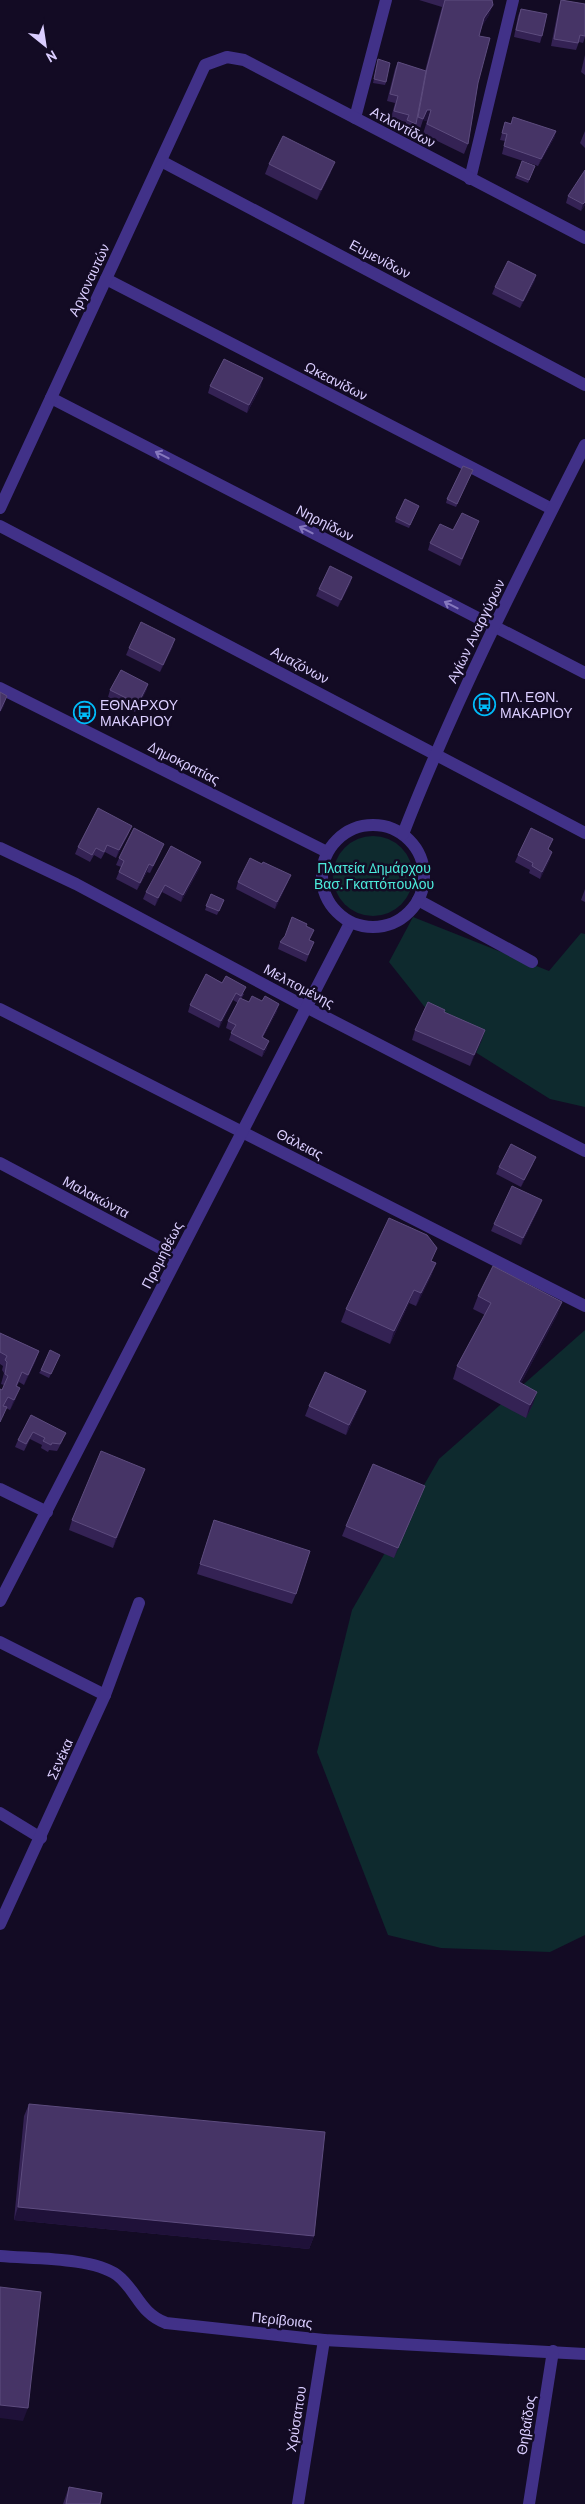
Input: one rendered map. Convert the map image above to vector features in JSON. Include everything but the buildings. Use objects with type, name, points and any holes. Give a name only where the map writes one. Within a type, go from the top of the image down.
[{"type":"street","points":[[355,118],[386,0]]},
{"type":"street","points":[[470,179],[513,0]]},
{"type":"street","name":"Ατλαντίδων","points":[[205,65],[227,57],[244,60],[585,238]]},
{"type":"street","name":"Αργοναυτών","points":[[0,508],[205,65]]},
{"type":"street","name":"Ευμενίδων","points":[[161,161],[585,384]]},
{"type":"street","name":"Ωκεανίδων","points":[[106,279],[552,509]]},
{"type":"street","name":"Νηρηίδων","points":[[51,398],[494,628],[585,673]]},
{"type":"street","name":"Αγίων Αναργύρων","points":[[403,834],[435,753],[494,628],[585,445]]},
{"type":"street","name":"Αμαζόνων","points":[[0,526],[585,833]]},
{"type":"street","name":"Δημοκρατίας","points":[[0,688],[327,852]]},
{"type":"street","points":[[371,824],[388,826],[403,834],[416,849],[423,863],[424,880],[418,900],[412,910],[399,921],[383,927],[365,928],[350,923],[336,913],[326,899],[321,882],[322,865],[327,852],[339,836],[354,828],[371,824]]},
{"type":"street","name":"Μελπομένης","points":[[0,848],[76,884],[306,1007],[585,1151]]},
{"type":"street","points":[[418,900],[532,962]]},
{"type":"street","name":"Προμηθέως","points":[[0,1601],[48,1512],[350,923]]},
{"type":"street","name":"Θάλειας","points":[[0,1009],[585,1306]]},
{"type":"street","name":"Μαλακώντα","points":[[0,1163],[178,1257]]},
{"type":"street","points":[[0,1489],[48,1512]]},
{"type":"street","name":"Σενέκα","points":[[0,1924],[105,1695],[139,1603]]},
{"type":"street","points":[[0,1642],[105,1695]]},
{"type":"street","points":[[0,1813],[41,1838]]},
{"type":"street","name":"Περίβοιας","points":[[0,2256],[102,2267],[118,2276],[145,2311],[166,2323],[324,2340],[585,2354]]},
{"type":"street","name":"Χρύσαπου","points":[[298,2504],[324,2340]]},
{"type":"street","name":"Θηβαΐδος","points":[[529,2504],[552,2351]]},
{"type":"green space","name":"Πλατεία Δημάρχου Βασ. Γκαττόπουλου","points":[[373,836],[388,839],[401,848],[410,861],[413,876],[410,891],[401,904],[388,913],[373,916],[358,913],[345,904],[336,891],[333,876],[336,861],[345,848],[358,839]]},
{"type":"green space","points":[[413,917],[549,971],[581,933],[585,934],[585,1107],[550,1099],[456,1040],[435,1020],[389,962]]},
{"type":"green space","points":[[585,1330],[585,1935],[550,1952],[441,1948],[388,1935],[317,1752],[352,1610],[439,1459]]},
{"type":"place","name":"ΠΛ. ΕΘΝ. ΜΑΚΑΡΙΟΥ","points":[[484,705]]},
{"type":"place","name":"ΕΘΝΑΡΧΟΥ ΜΑΚΑΡΙΟΥ","points":[[84,713]]}]
